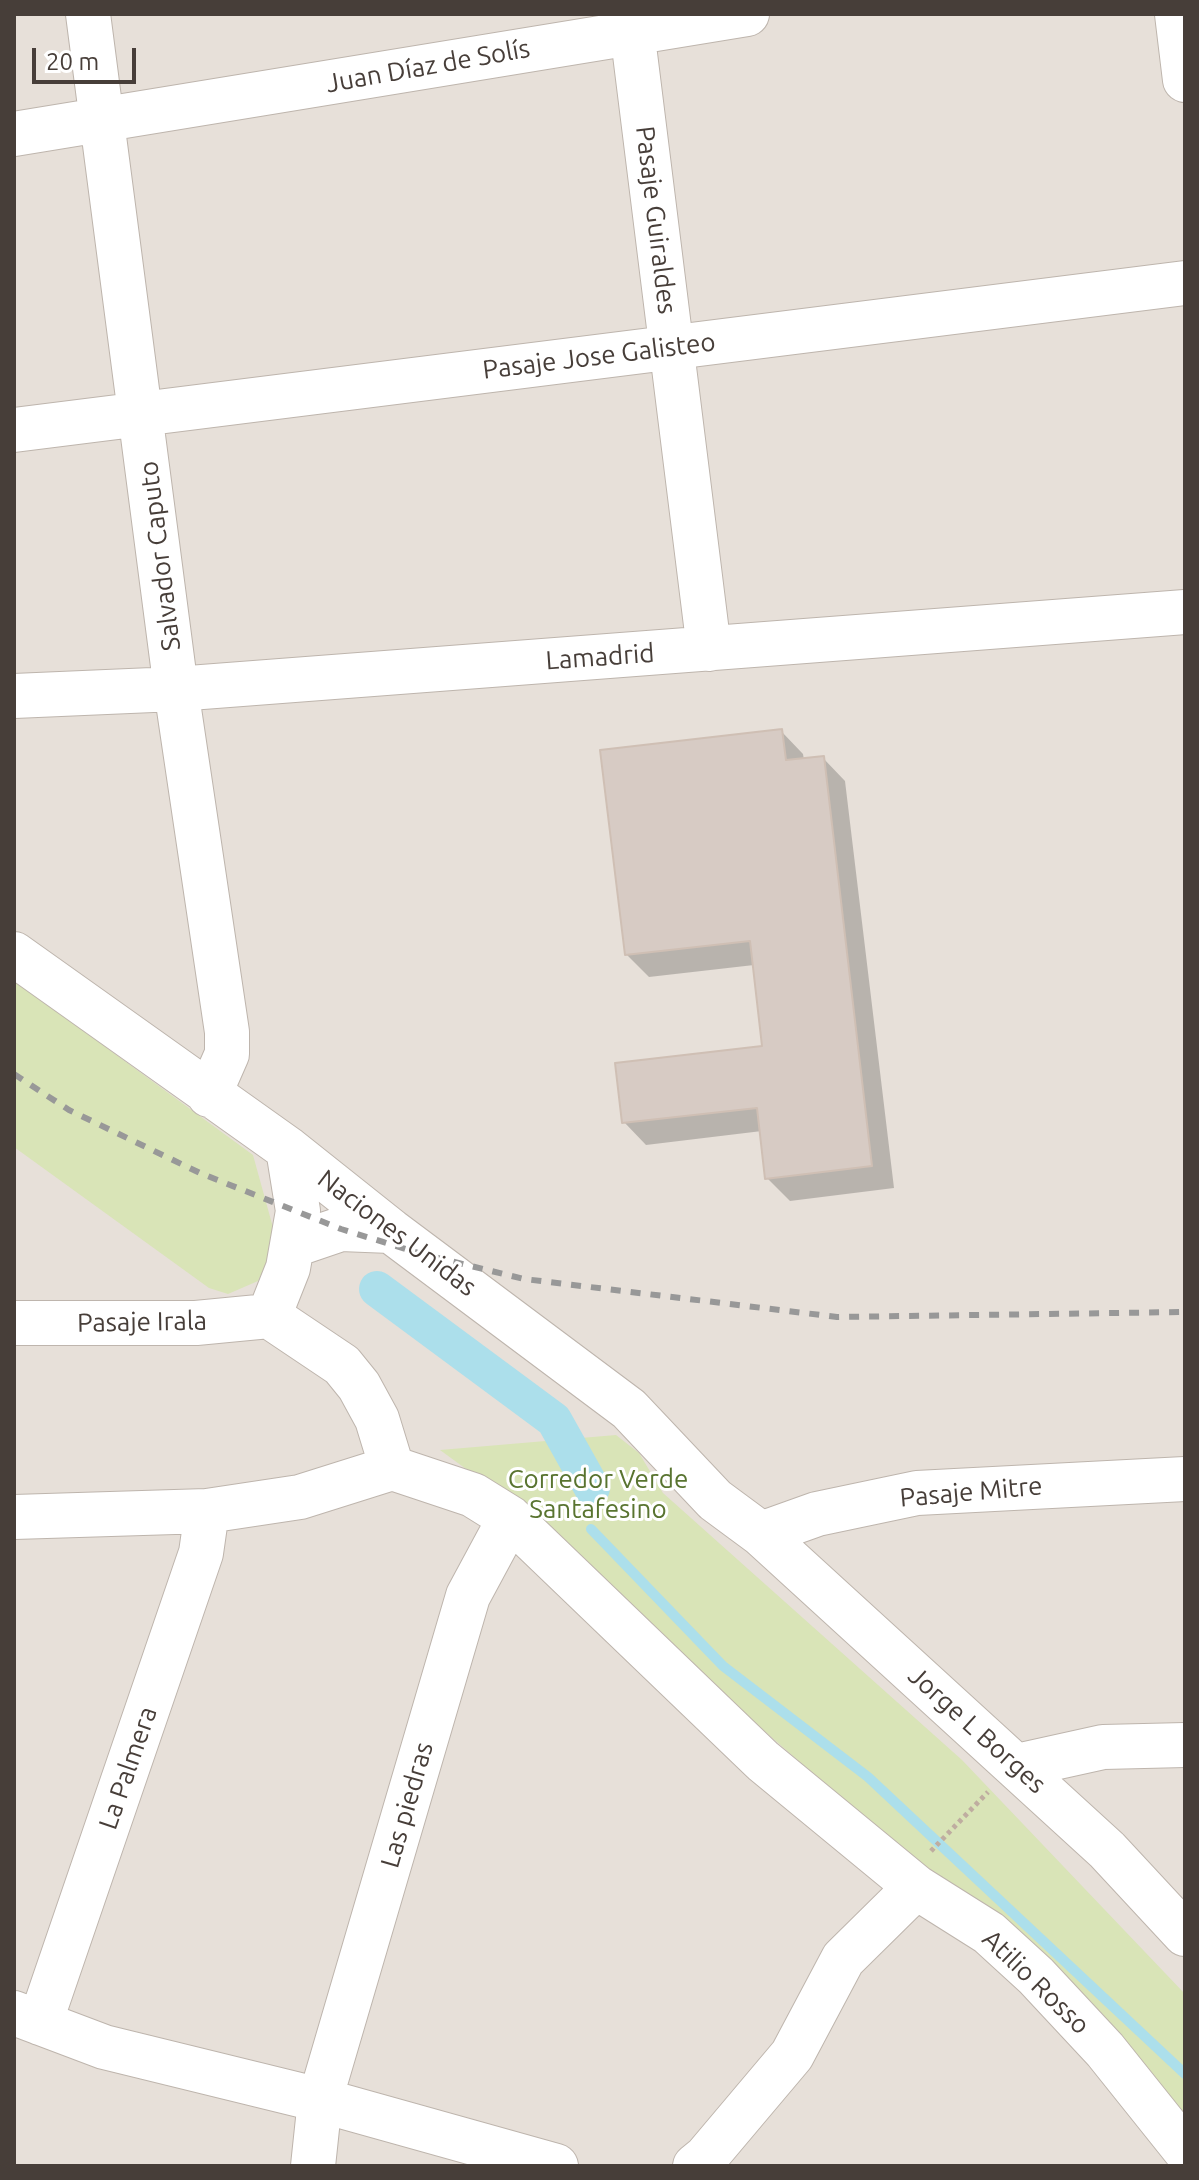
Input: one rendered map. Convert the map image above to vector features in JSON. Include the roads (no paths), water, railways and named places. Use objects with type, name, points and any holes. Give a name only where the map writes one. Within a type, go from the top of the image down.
[{"type":"street","name":"Salvador Caputo","points":[[88,14],[176,689],[227,1032],[227,1054],[209,1095]]},
{"type":"street","name":"Juan Díaz de Solís","points":[[14,134],[102,122],[632,30],[747,14]]},
{"type":"street","points":[[1177,14],[1185,80]]},
{"type":"street","name":"Pasaje Guiraldes","points":[[632,30],[709,649]]},
{"type":"street","name":"Pasaje Jose Galisteo","points":[[14,430],[142,411],[1185,283]]},
{"type":"street","name":"Lamadrid","points":[[14,696],[176,689],[1185,612]]},
{"type":"street","name":"Naciones Unidas","points":[[14,954],[288,1149],[391,1231],[598,1383],[629,1409],[715,1500],[761,1534]]},
{"type":"street","points":[[14,1517],[207,1511],[300,1497],[392,1468],[377,1419],[359,1386],[342,1365],[269,1316],[294,1245],[298,1211],[288,1149]]},
{"type":"street","points":[[294,1245],[341,1229],[391,1231]]},
{"type":"street","name":"Pasaje Irala","points":[[14,1323],[196,1323],[269,1316]]},
{"type":"street","name":"Atilio Rosso","points":[[392,1468],[473,1495],[510,1518],[763,1761],[922,1871],[1036,1976],[1105,2050],[1185,2150]]},
{"type":"street","name":"Pasaje Mitre","points":[[761,1534],[817,1514],[917,1493],[1185,1479]]},
{"type":"street","name":"La Palmera","points":[[27,2018],[201,1553],[207,1511]]},
{"type":"street","name":"Las piedras","points":[[313,2166],[320,2100],[468,1596],[510,1518]]},
{"type":"street","name":"Jorge L Borges","points":[[761,1534],[1107,1850],[1185,1934]]},
{"type":"street","points":[[1017,1766],[1103,1747],[1185,1745]]},
{"type":"street","points":[[695,2166],[792,2055],[843,1959],[922,1871]]},
{"type":"street","points":[[27,2018],[104,2047],[320,2100],[556,2166]]},
{"type":"waterway","points":[[377,1289],[554,1420],[592,1488]]},
{"type":"waterway","points":[[591,1529],[723,1666],[868,1777],[1185,2074]]},
{"type":"railway","points":[[14,1074],[69,1110],[200,1173],[341,1229],[422,1254],[524,1279],[837,1317],[1185,1312]]},
{"type":"park label","name":"Corredor Verde Santafesino","points":[[598,1494]]}]
